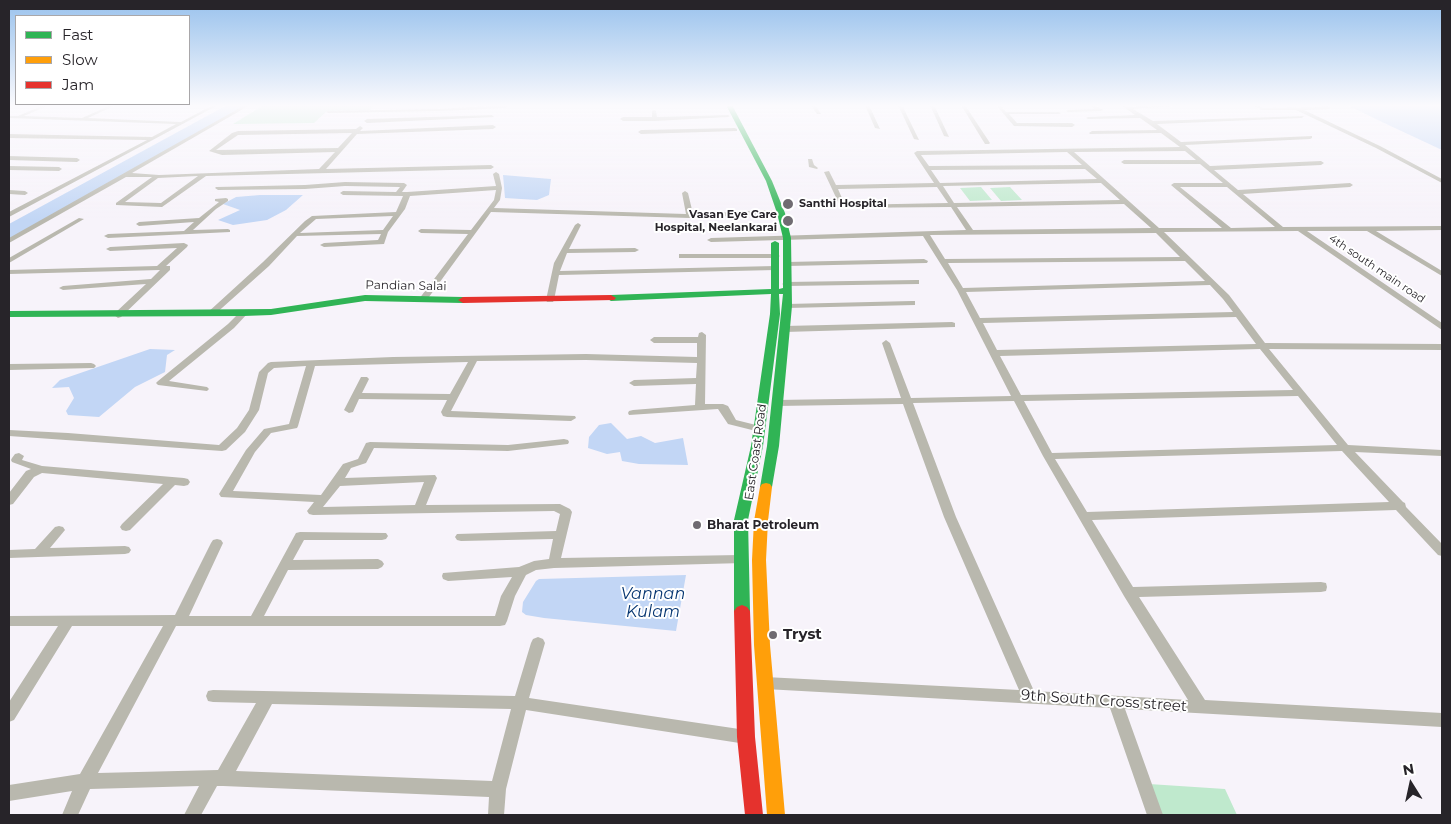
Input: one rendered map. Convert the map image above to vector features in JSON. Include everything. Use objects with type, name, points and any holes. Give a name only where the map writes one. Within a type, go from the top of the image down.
[{"type":"main road","name":"East Coast Road","points":[[742,143],[760,181],[781,238],[787,264],[785,329],[772,446],[761,520],[759,560],[765,683],[776,815]]},
{"type":"main road","name":"East Coast Road","points":[[748,143],[769,181],[781,213],[781,238],[775,268],[774,314],[760,429],[741,520],[740,560],[746,737],[754,815]]},
{"type":"main road","name":"Pandian Salai","points":[[9,314],[244,313],[270,312],[365,298],[550,300],[774,291],[786,288]]},
{"type":"main road","points":[[757,446],[772,446]]},
{"type":"street","points":[[9,215],[142,143]]},
{"type":"street","points":[[9,241],[180,143]]},
{"type":"street","points":[[222,143],[212,151],[340,150]]},
{"type":"street","points":[[320,172],[346,143]]},
{"type":"street","points":[[1178,144],[1188,143]]},
{"type":"street","points":[[1371,143],[1442,181]]},
{"type":"street","points":[[1178,144],[1210,168],[1282,230]]},
{"type":"street","points":[[971,232],[917,153],[1186,149]]},
{"type":"street","points":[[1069,151],[1127,202],[1226,297],[1262,346],[1345,448],[1442,552]]},
{"type":"street","points":[[9,158],[76,160]]},
{"type":"street","points":[[810,160],[811,166],[816,168]]},
{"type":"street","points":[[1124,162],[1201,162]]},
{"type":"street","points":[[1210,168],[1321,163]]},
{"type":"street","points":[[205,174],[162,204],[118,204],[159,176],[205,174],[320,172],[491,166]]},
{"type":"street","points":[[929,168],[1086,167]]},
{"type":"street","points":[[9,168],[59,169]]},
{"type":"street","points":[[827,172],[842,207],[1127,202]]},
{"type":"street","points":[[423,299],[498,197],[499,188],[496,174]]},
{"type":"street","points":[[124,175],[156,175]]},
{"type":"street","points":[[834,187],[1104,181]]},
{"type":"street","points":[[218,188],[345,184],[404,185],[398,194]]},
{"type":"street","points":[[1228,229],[1174,185],[1229,185]]},
{"type":"street","points":[[1237,192],[1350,185]]},
{"type":"street","points":[[304,196],[312,186]]},
{"type":"street","points":[[343,193],[407,194],[499,188]]},
{"type":"street","points":[[9,192],[25,193]]},
{"type":"street","points":[[686,193],[690,216]]},
{"type":"street","points":[[324,245],[378,243],[399,214],[407,194]]},
{"type":"street","points":[[186,233],[199,220],[226,200],[217,200]]},
{"type":"street","points":[[490,210],[690,216],[771,212]]},
{"type":"street","points":[[210,314],[266,264],[306,222],[314,217],[399,214]]},
{"type":"street","points":[[9,262],[81,220]]},
{"type":"street","points":[[139,224],[199,220]]},
{"type":"street","points":[[550,300],[555,273],[563,251],[578,225]]},
{"type":"street","points":[[1368,228],[1442,274]]},
{"type":"street","points":[[711,240],[971,232],[1442,228]]},
{"type":"street","name":"4th south main road","points":[[1299,229],[1442,327]]},
{"type":"street","points":[[108,236],[228,231]]},
{"type":"street","points":[[159,268],[198,232]]},
{"type":"street","points":[[300,235],[385,232]]},
{"type":"street","points":[[421,232],[474,232]]},
{"type":"street","points":[[925,233],[961,290],[1048,456],[1129,592],[1201,707]]},
{"type":"street","points":[[110,249],[184,245]]},
{"type":"street","points":[[563,251],[635,250]]},
{"type":"street","points":[[682,256],[776,256]]},
{"type":"street","points":[[943,262],[1186,259]]},
{"type":"street","points":[[787,264],[924,261]]},
{"type":"street","points":[[9,272],[167,268],[118,314]]},
{"type":"street","points":[[555,273],[775,268]]},
{"type":"street","points":[[63,288],[155,281]]},
{"type":"street","points":[[786,288],[916,282]]},
{"type":"street","points":[[961,290],[1212,283]]},
{"type":"street","points":[[787,306],[912,303]]},
{"type":"street","points":[[204,389],[161,383],[231,326],[244,313]]},
{"type":"street","points":[[978,321],[1239,314]]},
{"type":"street","points":[[785,329],[952,325]]},
{"type":"street","points":[[654,340],[702,337],[700,407]]},
{"type":"street","points":[[886,343],[950,517],[1028,696]]},
{"type":"street","points":[[994,353],[1262,346],[1442,347]]},
{"type":"street","points":[[9,433],[222,448],[241,430],[254,410],[267,367],[311,364],[586,357],[700,360]]},
{"type":"street","points":[[473,360],[446,412],[447,414],[571,418]]},
{"type":"street","points":[[311,364],[293,426],[268,431],[252,450],[225,494],[324,499]]},
{"type":"street","points":[[9,367],[91,366]]},
{"type":"street","points":[[349,410],[364,379]]},
{"type":"street","points":[[634,383],[700,381]]},
{"type":"street","points":[[777,403],[1301,393]]},
{"type":"street","points":[[356,396],[454,397]]},
{"type":"street","points":[[633,413],[720,406],[724,408],[732,422],[760,429]]},
{"type":"street","points":[[554,563],[566,512],[556,507],[313,510],[324,499],[347,466],[362,460],[370,445],[508,448],[564,442]]},
{"type":"street","points":[[1048,456],[1345,448],[1442,453]]},
{"type":"street","points":[[19,456],[16,460],[18,462],[41,469],[178,481],[126,527]]},
{"type":"street","points":[[9,500],[30,474],[41,469]]},
{"type":"street","points":[[337,482],[431,478],[419,509]]},
{"type":"street","points":[[1085,516],[1401,506]]},
{"type":"street","points":[[38,553],[59,530]]},
{"type":"street","points":[[461,537],[560,535]]},
{"type":"street","points":[[254,620],[286,565],[300,536],[382,536]]},
{"type":"street","points":[[70,815],[85,781],[217,543]]},
{"type":"street","points":[[9,554],[125,550]]},
{"type":"street","points":[[448,576],[521,572],[534,566],[554,563],[740,560]]},
{"type":"street","points":[[286,565],[378,564]]},
{"type":"street","points":[[9,621],[500,620],[508,596],[521,572]]},
{"type":"street","points":[[1129,592],[1321,587]]},
{"type":"street","points":[[9,715],[69,620]]},
{"type":"street","points":[[496,815],[498,788],[520,703],[538,644]]},
{"type":"street","name":"9th South Cross street","points":[[765,683],[1442,720]]},
{"type":"street","points":[[212,696],[520,703],[746,737]]},
{"type":"street","points":[[192,815],[218,778],[267,698]]},
{"type":"street","points":[[1115,701],[1155,815]]},
{"type":"street","points":[[9,793],[85,781],[218,778],[498,788]]},
{"type":"green space","points":[[981,187],[992,200],[970,201],[960,188]]},
{"type":"green space","points":[[1010,187],[1022,200],[1001,201],[990,188]]},
{"type":"green space","points":[[1149,784],[1225,789],[1237,815],[1160,815]]},
{"type":"water","points":[[157,143],[179,143],[9,241],[9,224]]},
{"type":"water","points":[[1428,143],[1442,143],[1442,150]]},
{"type":"water","points":[[503,175],[551,179],[549,195],[537,200],[505,198]]},
{"type":"water","points":[[303,195],[286,210],[267,220],[233,225],[218,220],[240,210],[223,204],[236,197]]},
{"type":"water","points":[[150,349],[175,350],[167,355],[165,372],[135,387],[99,417],[68,415],[66,411],[74,398],[69,387],[52,388],[60,380]]},
{"type":"water","points":[[611,423],[627,439],[641,436],[655,443],[683,438],[688,465],[639,464],[622,461],[620,452],[607,454],[588,448],[589,437],[599,425]]},
{"type":"water","name":"Vannan Kulam","points":[[686,575],[676,631],[544,618],[526,615],[522,612],[523,602],[539,579]]},
{"type":"traffic: fast","points":[[749,143],[769,181],[781,213],[787,238],[787,306],[773,446],[766,487]]},
{"type":"traffic: fast","points":[[742,611],[741,520],[757,446],[775,314],[775,243]]},
{"type":"traffic: fast","points":[[611,298],[786,291]]},
{"type":"traffic: fast","points":[[9,314],[244,313],[271,312],[365,298],[463,300]]},
{"type":"traffic: slow","points":[[766,487],[761,521],[759,560],[762,645],[776,815]]},
{"type":"traffic: jam","points":[[463,300],[611,298]]},
{"type":"traffic: jam","points":[[742,611],[746,737],[754,815]]},
{"type":"place","name":"Santhi Hospital","points":[[788,204]]},
{"type":"place","name":"Vasan Eye Care Hospital, Neelankarai","points":[[788,221]]},
{"type":"place","name":"Bharat Petroleum","points":[[697,525]]},
{"type":"place","name":"Tryst","points":[[773,635]]}]
